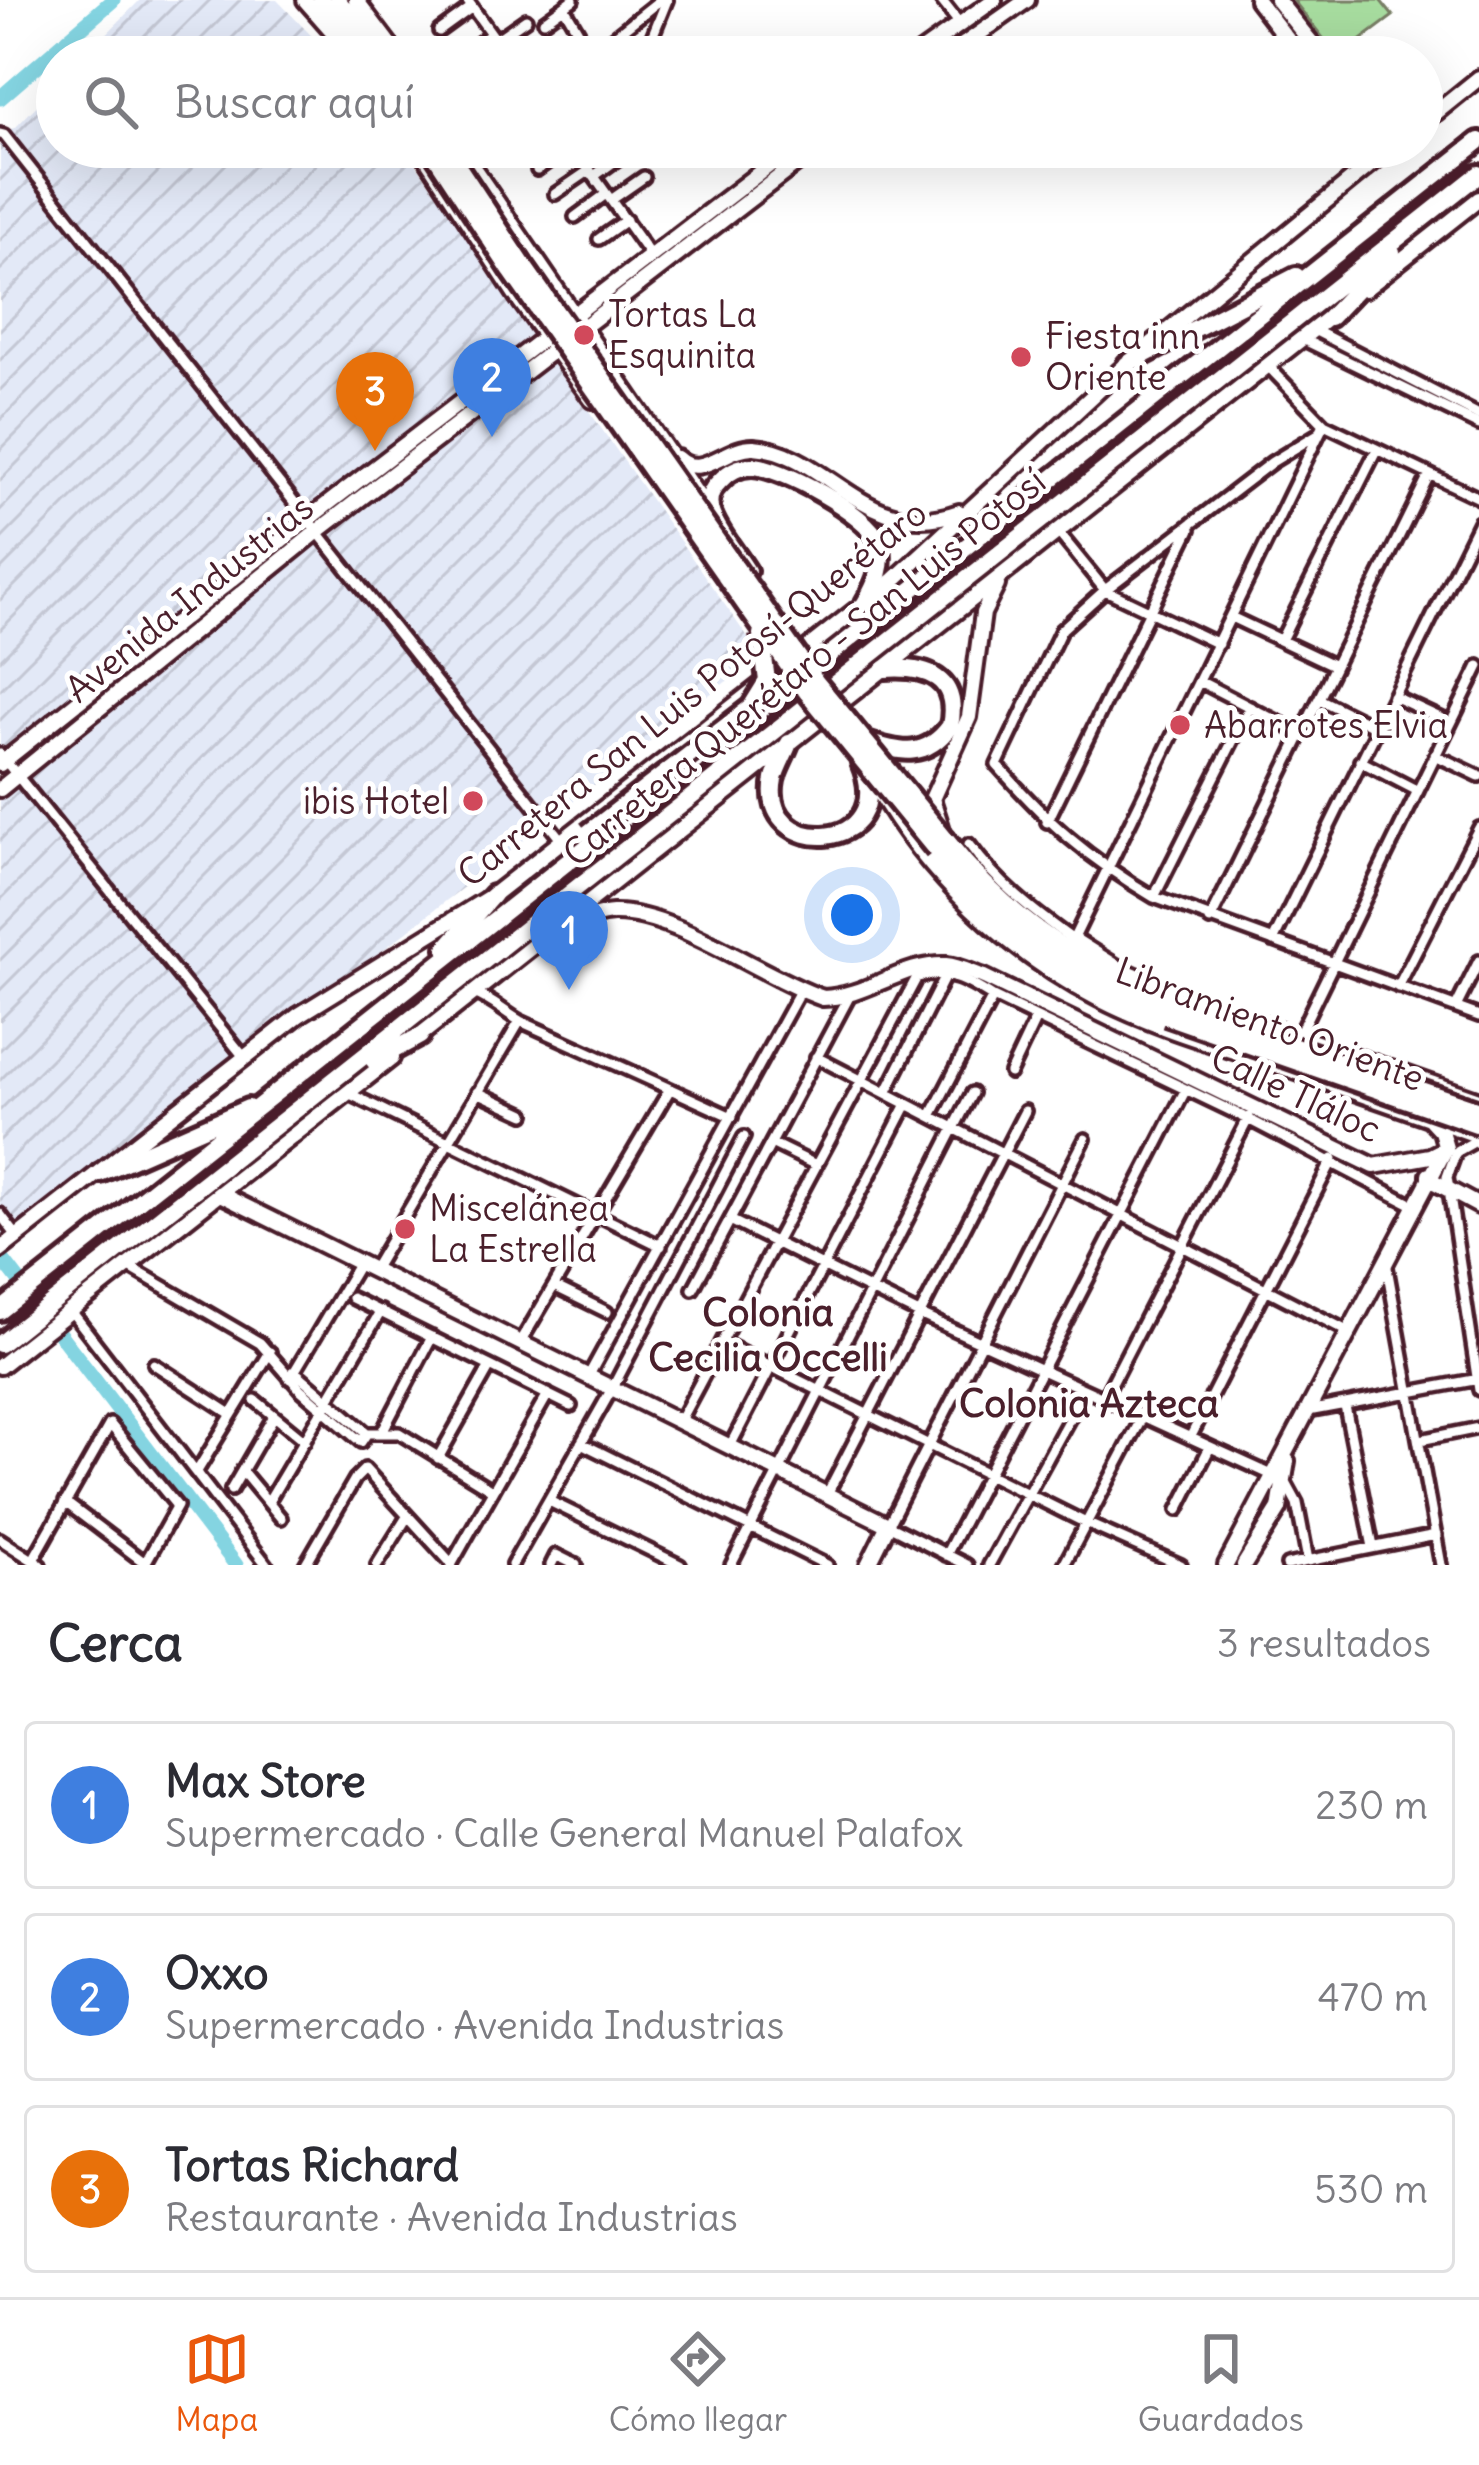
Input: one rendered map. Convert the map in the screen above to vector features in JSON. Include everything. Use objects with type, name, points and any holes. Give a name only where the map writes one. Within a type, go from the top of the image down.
[{"type":"highway","points":[[321,0],[353,36]]},
{"type":"highway","points":[[338,0],[368,36]]},
{"type":"highway","name":"Carretera Querétaro - San Luis Potosí","points":[[3,1309],[1479,141]]},
{"type":"highway","points":[[444,168],[511,272],[758,621],[811,687]]},
{"type":"highway","points":[[459,168],[759,599],[811,687]]},
{"type":"highway","name":"Carretera Querétaro - San Luis Potosí","points":[[0,1344],[65,1308],[1479,174]]},
{"type":"highway","points":[[1330,316],[1430,212]]},
{"type":"highway","points":[[1127,364],[1328,259]]},
{"type":"highway","points":[[759,599],[756,585],[712,516],[709,501],[712,489],[739,467],[754,466],[792,479],[871,528],[881,561],[865,603]]},
{"type":"highway","points":[[456,937],[759,697],[768,673],[758,621]]},
{"type":"highway","points":[[789,743],[774,779],[780,814],[793,828],[816,838],[843,833],[864,810],[869,786],[861,746],[918,752],[930,748],[950,726],[951,697],[944,685],[922,669],[884,669]]},
{"type":"highway","name":"Libramiento Oriente","points":[[811,687],[941,845],[1034,931],[1107,983],[1479,1133]]},
{"type":"highway","points":[[417,981],[493,895]]},
{"type":"highway","points":[[1073,940],[1107,983]]},
{"type":"highway","name":"Libramiento Oriente","points":[[1168,1010],[1478,1100]]},
{"type":"highway","points":[[342,1087],[420,1036]]},
{"type":"highway","points":[[100,1173],[271,1098]]},
{"type":"main road","points":[[305,0],[337,36]]},
{"type":"main road","points":[[356,0],[383,36]]},
{"type":"main road","points":[[945,36],[994,0]]},
{"type":"main road","points":[[976,36],[1027,0]]},
{"type":"main road","points":[[1257,0],[1285,36]]},
{"type":"main road","points":[[1277,0],[1306,36]]},
{"type":"main road","points":[[960,24],[960,36]]},
{"type":"main road","points":[[1443,107],[1479,78]]},
{"type":"main road","points":[[433,168],[517,297],[677,521],[693,528]]},
{"type":"main road","points":[[473,168],[712,516]]},
{"type":"main road","name":"Avenida Industrias","points":[[577,321],[590,301],[765,168]]},
{"type":"main road","name":"Avenida Industrias","points":[[2,759],[525,371],[549,342],[577,321],[605,309],[790,168]]},
{"type":"main road","name":"Carretera San Luis Potosí-Querétaro","points":[[8,1244],[299,1015],[493,895],[865,603],[1127,364],[1360,168]]},
{"type":"main road","points":[[420,1036],[1479,199]]},
{"type":"main road","points":[[517,297],[531,305],[544,302],[549,289],[544,276]]},
{"type":"main road","points":[[558,296],[590,301]]},
{"type":"main road","points":[[600,354],[592,329],[605,309]]},
{"type":"main road","points":[[524,352],[534,333],[531,316]]},
{"type":"main road","name":"Avenida Industrias","points":[[0,789],[524,352],[549,342]]},
{"type":"main road","points":[[574,376],[572,363],[577,353],[600,354]]},
{"type":"main road","points":[[525,371],[554,364],[574,376]]},
{"type":"main road","points":[[662,442],[684,464],[697,467],[734,450],[770,451],[877,508],[908,519],[943,518],[970,508]]},
{"type":"main road","points":[[941,845],[932,799],[969,717],[983,613],[1002,576]]},
{"type":"main road","name":"Libramiento Oriente","points":[[861,746],[889,808],[980,916],[1019,949],[1080,988],[1168,1010],[1429,1118],[1479,1133]]},
{"type":"main road","points":[[547,935],[591,917],[635,915],[668,926],[798,996],[850,995],[907,973],[947,969]]},
{"type":"main road","points":[[1073,940],[1116,967],[1168,1010],[1298,1036],[1478,1100]]},
{"type":"main road","name":"Calle Tláloc","points":[[947,969],[984,977],[1074,1029],[1335,1155],[1374,1166],[1445,1148]]},
{"type":"main road","points":[[1429,1118],[1438,1118],[1449,1107],[1449,1097],[1440,1086]]},
{"type":"main road","points":[[65,1308],[220,1194],[342,1087]]},
{"type":"main road","points":[[1244,1565],[1279,1509],[1280,1479],[1290,1444],[1445,1148],[1478,1100]]},
{"type":"main road","points":[[1478,1100],[1479,1133]]},
{"type":"main road","points":[[1429,1118],[1441,1131],[1445,1148]]},
{"type":"main road","name":"Calle Tláloc","points":[[1423,1157],[1429,1180]]},
{"type":"main road","points":[[1429,1180],[1479,1205]]},
{"type":"main road","points":[[220,1194],[888,1526],[868,1565]]},
{"type":"main road","points":[[0,1366],[32,1330]]},
{"type":"main road","points":[[1226,1565],[1280,1479]]},
{"type":"street","points":[[439,32],[486,0]]},
{"type":"street","points":[[617,36],[663,0]]},
{"type":"street","points":[[651,36],[663,0]]},
{"type":"street","points":[[940,0],[960,24]]},
{"type":"street","points":[[544,21],[568,3],[583,36]]},
{"type":"street","points":[[471,6],[493,36]]},
{"type":"street","points":[[496,36],[526,19]]},
{"type":"street","points":[[2,135],[562,841]]},
{"type":"street","points":[[589,168],[650,254]]},
{"type":"street","points":[[555,194],[601,168]]},
{"type":"street","points":[[575,217],[644,177]]},
{"type":"street","points":[[598,238],[626,220]]},
{"type":"street","points":[[1308,334],[1479,424]]},
{"type":"street","points":[[1345,353],[1479,415]]},
{"type":"street","points":[[1268,366],[1321,429],[1479,498]]},
{"type":"street","points":[[1321,429],[1105,590],[1061,630],[997,764],[1047,822],[1107,869],[1154,896],[1479,1016]]},
{"type":"street","points":[[969,844],[1006,888],[1073,940],[1321,429]]},
{"type":"street","points":[[1281,640],[1376,451]]},
{"type":"street","points":[[1210,920],[1429,475]]},
{"type":"street","points":[[1273,941],[1479,522]]},
{"type":"street","points":[[1047,822],[1192,524]]},
{"type":"street","points":[[1058,532],[1105,590],[1218,644]]},
{"type":"street","points":[[1231,616],[1335,666]]},
{"type":"street","points":[[1298,1036],[1479,666]]},
{"type":"street","points":[[1199,681],[1302,734]]},
{"type":"street","points":[[1393,696],[1451,724]]},
{"type":"street","points":[[1319,699],[1378,728]]},
{"type":"street","points":[[1154,896],[1250,707]]},
{"type":"street","points":[[1435,755],[1479,776]]},
{"type":"street","points":[[2,759],[244,1058]]},
{"type":"street","points":[[1360,761],[1418,790]]},
{"type":"street","points":[[1399,987],[1479,828]]},
{"type":"street","points":[[1456,1007],[1479,961]]},
{"type":"street","points":[[680,1420],[908,991],[917,977],[947,969]]},
{"type":"street","points":[[886,1093],[947,969]]},
{"type":"street","name":"Calle Tláloc","points":[[947,969],[1036,1018],[1074,1029]]},
{"type":"street","points":[[474,993],[520,1021],[732,1118]]},
{"type":"street","points":[[693,1289],[850,995]]},
{"type":"street","points":[[512,1565],[580,1443],[601,1381],[661,1246],[798,996],[842,1010]]},
{"type":"street","points":[[931,1116],[993,997]]},
{"type":"street","points":[[1010,1073],[1036,1018]]},
{"type":"street","points":[[293,1375],[520,1021]]},
{"type":"street","name":"Calle Tláloc","points":[[1127,1055],[1185,1091],[1251,1113]]},
{"type":"street","points":[[816,1057],[1349,1332]]},
{"type":"street","points":[[342,1087],[661,1246]]},
{"type":"street","points":[[520,1343],[670,1089]]},
{"type":"street","points":[[946,1555],[1185,1091]]},
{"type":"street","points":[[477,1092],[526,1114]]},
{"type":"street","points":[[731,1565],[972,1094]]},
{"type":"street","points":[[730,1446],[907,1104]]},
{"type":"street","points":[[826,1494],[1025,1111]]},
{"type":"street","points":[[1104,1398],[1251,1113]]},
{"type":"street","points":[[1308,1411],[1478,1383],[1448,1190],[1456,1152],[1479,1133]]},
{"type":"street","points":[[601,1381],[745,1137]]},
{"type":"street","points":[[967,1565],[888,1526],[1085,1139]]},
{"type":"street","points":[[771,1143],[816,1165]]},
{"type":"street","points":[[1190,1438],[1335,1155]]},
{"type":"street","name":"Calle Tláloc","points":[[1335,1155],[1415,1206]]},
{"type":"street","points":[[0,1214],[8,1244]]},
{"type":"street","points":[[730,1220],[919,1314],[1280,1479],[1297,1503],[1308,1560]]},
{"type":"street","points":[[1386,1262],[1441,1565]]},
{"type":"street","points":[[128,1266],[269,1352],[364,1438],[365,1469],[305,1565]]},
{"type":"street","points":[[554,1286],[607,1312]]},
{"type":"street","points":[[352,1298],[571,1406]]},
{"type":"street","points":[[65,1308],[267,1565]]},
{"type":"street","points":[[268,1502],[381,1311]]},
{"type":"street","points":[[383,1430],[432,1337]]},
{"type":"street","points":[[722,1342],[1181,1565]]},
{"type":"street","points":[[196,1473],[269,1352]]},
{"type":"street","points":[[154,1364],[231,1414]]},
{"type":"street","points":[[438,1458],[490,1366]]},
{"type":"street","points":[[989,1565],[1085,1390]]},
{"type":"street","points":[[365,1469],[452,1564],[548,1394]]},
{"type":"street","points":[[255,1400],[304,1442]]},
{"type":"street","points":[[1345,1406],[1373,1546]]},
{"type":"street","points":[[231,1490],[274,1416]]},
{"type":"street","points":[[1064,1565],[1143,1416]]},
{"type":"street","points":[[0,1539],[37,1563],[65,1502],[110,1424],[177,1506],[145,1564],[65,1502]]},
{"type":"street","points":[[1420,1440],[1479,1428]]},
{"type":"street","points":[[364,1438],[383,1430],[399,1433],[492,1490]]},
{"type":"street","points":[[580,1443],[827,1565]]},
{"type":"street","points":[[1178,1510],[1210,1447]]},
{"type":"street","points":[[242,1471],[281,1518]]},
{"type":"street","points":[[549,1502],[680,1565]]},
{"type":"street","points":[[377,1565],[407,1517]]},
{"type":"street","points":[[1287,1565],[1333,1560],[1373,1546],[1436,1535]]},
{"type":"street","points":[[551,1565],[556,1555],[576,1565]]},
{"type":"shaded area","points":[[140,0],[277,0],[312,36],[105,36]]},
{"type":"shaded area","points":[[36,106],[36,168],[419,168],[760,655],[0,1250],[0,131],[15,128]]},
{"type":"green space","points":[[1293,0],[1380,0],[1393,16],[1366,36],[1321,36]]},
{"type":"waterway","points":[[71,36],[113,0]]},
{"type":"waterway","points":[[0,98],[36,67]]},
{"type":"waterway","points":[[0,1256],[236,1565]]},
{"type":"place","name":"Tortas La Esquinita","points":[[584,335]]},
{"type":"place","name":"Fiesta inn Oriente","points":[[1021,357]]},
{"type":"place","name":"Oxxo","points":[[492,437]]},
{"type":"place","name":"Tortas Richard","points":[[375,451]]},
{"type":"place","name":"Abarrotes Elvia","points":[[1180,725]]},
{"type":"place","name":"ibis Hotel","points":[[473,801]]},
{"type":"place","name":"Max Store","points":[[569,990]]},
{"type":"place","name":"Miscelánea La Estrella","points":[[405,1229]]},
{"type":"district","name":"Colonia Cecilia Occelli","points":[[768,1334]]},
{"type":"district","name":"Colonia Azteca","points":[[1089,1403]]}]
